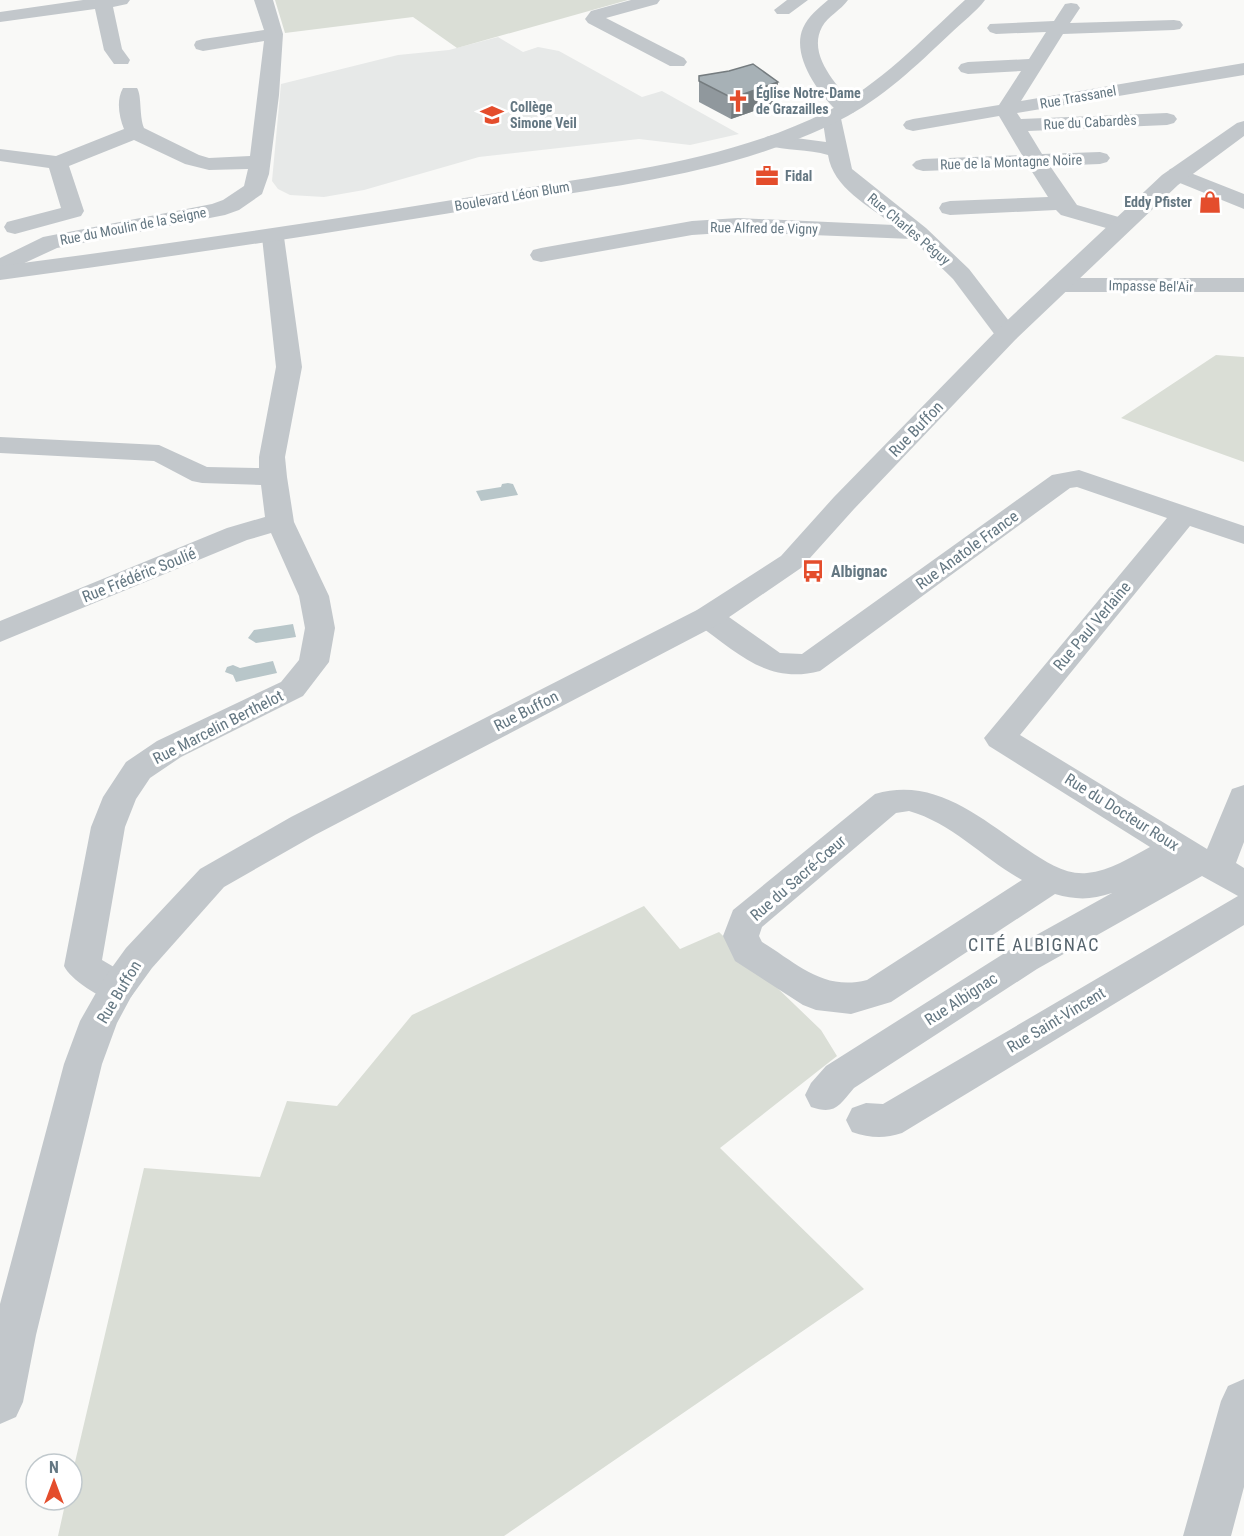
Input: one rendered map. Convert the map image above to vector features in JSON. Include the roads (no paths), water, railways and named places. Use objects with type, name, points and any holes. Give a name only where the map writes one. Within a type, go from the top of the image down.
[{"type":"street","name":"Rue du Moulin de la Seigne","points":[[3,273],[7,263],[51,242],[200,215],[231,205],[254,189],[269,95],[274,34],[265,2],[262,0]]},
{"type":"street","points":[[651,0],[597,15],[594,19],[677,62]]},
{"type":"street","points":[[783,10],[799,0]]},
{"type":"street","points":[[773,141],[838,146],[854,124],[853,111],[833,99],[824,87],[809,46],[810,32],[816,20],[838,0]]},
{"type":"street","name":"Boulevard Léon Blum","points":[[3,273],[273,237],[649,173],[773,141],[846,108],[889,78],[976,0]]},
{"type":"street","points":[[0,17],[19,7],[112,1],[113,50],[121,60]]},
{"type":"street","points":[[1071,8],[1035,64],[1009,118],[1062,203],[1069,210],[1121,225]]},
{"type":"street","points":[[996,28],[1174,25]]},
{"type":"street","points":[[202,45],[274,34]]},
{"type":"street","points":[[968,68],[1035,64]]},
{"type":"street","name":"Rue Trassanel","points":[[913,125],[1009,118],[1244,69]]},
{"type":"street","points":[[130,92],[132,124]]},
{"type":"street","name":"Rue Charles Péguy","points":[[846,108],[838,146],[841,169],[847,178],[918,232],[961,274],[1007,334]]},
{"type":"street","name":"Rue du Cabardès","points":[[1009,118],[1167,119]]},
{"type":"street","points":[[132,124],[192,160],[209,164],[260,162]]},
{"type":"street","points":[[0,155],[58,163],[132,124]]},
{"type":"street","name":"Rue Buffon","points":[[0,1402],[14,1335],[82,1064],[99,1022],[118,987],[139,958],[212,878],[303,826],[708,617],[791,562],[844,503],[1007,334],[1058,285],[1178,174],[1244,128]]},
{"type":"street","name":"Rue de la Montagne Noire","points":[[923,165],[1100,158]]},
{"type":"street","points":[[15,227],[73,211],[58,163]]},
{"type":"street","points":[[1178,174],[1244,202]]},
{"type":"street","points":[[950,208],[1062,203]]},
{"type":"street","name":"Rue Alfred de Vigny","points":[[542,255],[704,227],[738,225],[918,232]]},
{"type":"street","name":"Rue Marcelin Berthelot","points":[[118,987],[82,966],[108,827],[120,797],[138,770],[169,749],[292,689],[314,662],[320,628],[314,596],[280,522],[273,477],[272,458],[289,367],[273,237]]},
{"type":"street","name":"Impasse Bel'Air","points":[[1058,285],[1244,285]]},
{"type":"street","points":[[0,445],[159,453],[202,475],[273,477]]},
{"type":"street","name":"Rue Anatole France","points":[[708,617],[770,661],[788,665],[809,664],[1062,481],[1079,478],[1244,536]]},
{"type":"street","name":"Rue Paul Verlaine","points":[[1000,738],[1184,515]]},
{"type":"street","name":"Rue Frédéric Soulié","points":[[0,632],[237,534],[280,522]]},
{"type":"street","name":"Rue du Docteur Roux","points":[[1000,738],[1210,865]]},
{"type":"street","name":"Rue du Sacré-Cœur","points":[[1048,881],[878,992],[851,999],[816,995],[748,951],[741,936],[747,920],[886,802],[899,797],[925,802],[977,832],[1048,881],[1074,886],[1107,883],[1210,865]]},
{"type":"street","points":[[1210,865],[1244,797]]},
{"type":"street","name":"Rue Albignac","points":[[825,1095],[840,1077],[1024,959],[1210,865]]},
{"type":"street","name":"Rue Saint-Vincent","points":[[866,1120],[888,1121],[1244,908]]},
{"type":"street","points":[[1207,1536],[1244,1401]]},
{"type":"place","name":"Église Notre-Dame de Grazailles","points":[[738,101]]},
{"type":"place","name":"Collège Simone Veil","points":[[492,115]]},
{"type":"place","name":"Fidal","points":[[767,176]]},
{"type":"place","name":"Eddy Pfister","points":[[1210,202]]},
{"type":"place","name":"Albignac","points":[[813,571]]},
{"type":"district","name":"CITÉ ALBIGNAC","points":[[1034,944]]}]
